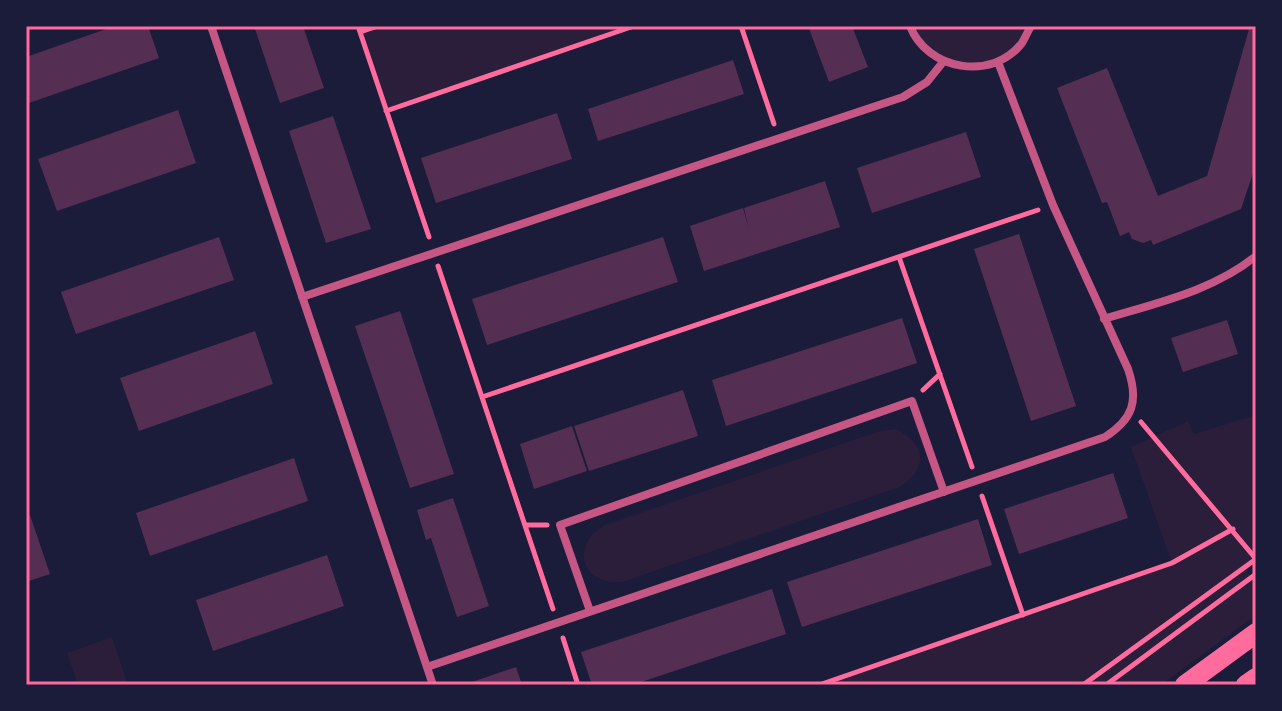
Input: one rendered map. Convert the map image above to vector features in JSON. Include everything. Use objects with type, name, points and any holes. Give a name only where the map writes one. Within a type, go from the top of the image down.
[{"type":"main road","points":[[1185,685],[1256,633]]},
{"type":"main road","points":[[1246,685],[1256,678]]},
{"type":"street","points":[[211,26],[433,685]]},
{"type":"street","points":[[910,26],[914,37],[927,51],[943,62],[970,68],[998,62],[1021,45],[1031,26]]},
{"type":"street","points":[[302,297],[903,97],[927,82],[943,62]]},
{"type":"street","points":[[427,667],[1105,437],[1120,427],[1130,414],[1134,388],[1053,205],[998,62]]},
{"type":"street","points":[[1104,319],[1195,291],[1241,268],[1256,256]]},
{"type":"street","points":[[590,611],[560,525],[912,401],[944,492]]},
{"type":"path","points":[[378,26],[359,29],[578,685]]},
{"type":"path","points":[[386,111],[634,26]]},
{"type":"path","points":[[741,26],[779,138]]},
{"type":"path","points":[[482,397],[1053,205]]},
{"type":"path","points":[[899,257],[1023,615]]},
{"type":"path","points":[[1083,685],[1256,559],[1146,426],[1130,414]]},
{"type":"path","points":[[819,685],[1172,563],[1233,529]]},
{"type":"path","points":[[1106,685],[1256,574]]},
{"type":"shaded area","points":[[378,26],[634,26],[386,111],[360,32]]},
{"type":"shaded area","points":[[910,26],[1031,26],[1006,55],[972,67],[941,59]]},
{"type":"shaded area","points":[[1256,415],[1256,559],[1245,568],[1256,582],[1256,615],[1161,685],[819,685],[1172,563],[1131,447],[1188,421],[1194,434]]},
{"type":"shaded area","points":[[896,429],[914,442],[920,457],[916,472],[900,487],[622,582],[608,581],[589,571],[584,553],[587,543],[605,525],[880,431]]},
{"type":"shaded area","points":[[112,637],[128,685],[78,685],[67,653]]},
{"type":"building","points":[[115,26],[148,26],[159,58],[26,104],[26,57]]},
{"type":"building","points":[[254,26],[303,26],[324,88],[280,103]]},
{"type":"building","points":[[808,26],[852,26],[868,67],[829,82]]},
{"type":"building","points":[[1249,29],[1256,31],[1256,164],[1241,209],[1153,245],[1151,240],[1143,243],[1132,239],[1129,232],[1120,236],[1107,202],[1102,203],[1057,88],[1107,68],[1158,196],[1207,176]]},
{"type":"building","points":[[733,60],[744,94],[598,141],[588,109]]},
{"type":"building","points":[[178,110],[196,163],[57,211],[38,159]]},
{"type":"building","points":[[557,113],[572,159],[436,203],[421,158]]},
{"type":"building","points":[[333,116],[371,229],[326,243],[289,131]]},
{"type":"building","points":[[966,132],[981,177],[872,213],[857,168]]},
{"type":"building","points":[[825,181],[840,227],[704,271],[690,226],[743,208],[749,229],[744,208]]},
{"type":"building","points":[[1019,234],[1076,406],[1031,421],[974,249]]},
{"type":"building","points":[[219,237],[234,280],[76,334],[61,292]]},
{"type":"building","points":[[663,237],[678,282],[487,345],[472,299]]},
{"type":"building","points":[[400,311],[454,474],[410,488],[355,326]]},
{"type":"building","points":[[902,318],[917,363],[726,426],[712,380]]},
{"type":"building","points":[[1227,320],[1238,354],[1183,372],[1171,338]]},
{"type":"building","points":[[255,331],[273,384],[139,431],[120,378]]},
{"type":"building","points":[[683,390],[698,436],[589,471],[574,426]]},
{"type":"building","points":[[572,426],[587,471],[534,489],[520,444]]},
{"type":"building","points":[[294,458],[308,501],[150,556],[136,513]]},
{"type":"building","points":[[1113,473],[1128,518],[1019,554],[1004,509]]},
{"type":"building","points":[[453,498],[489,606],[457,617],[431,538],[426,540],[417,510]]},
{"type":"building","points":[[30,515],[50,574],[26,582],[26,516]]},
{"type":"building","points":[[978,519],[992,565],[802,627],[787,582]]},
{"type":"building","points":[[327,555],[344,606],[213,651],[196,600]]},
{"type":"building","points":[[772,589],[786,634],[632,685],[592,685],[581,652]]},
{"type":"building","points":[[516,667],[522,685],[473,685],[472,682]]}]
